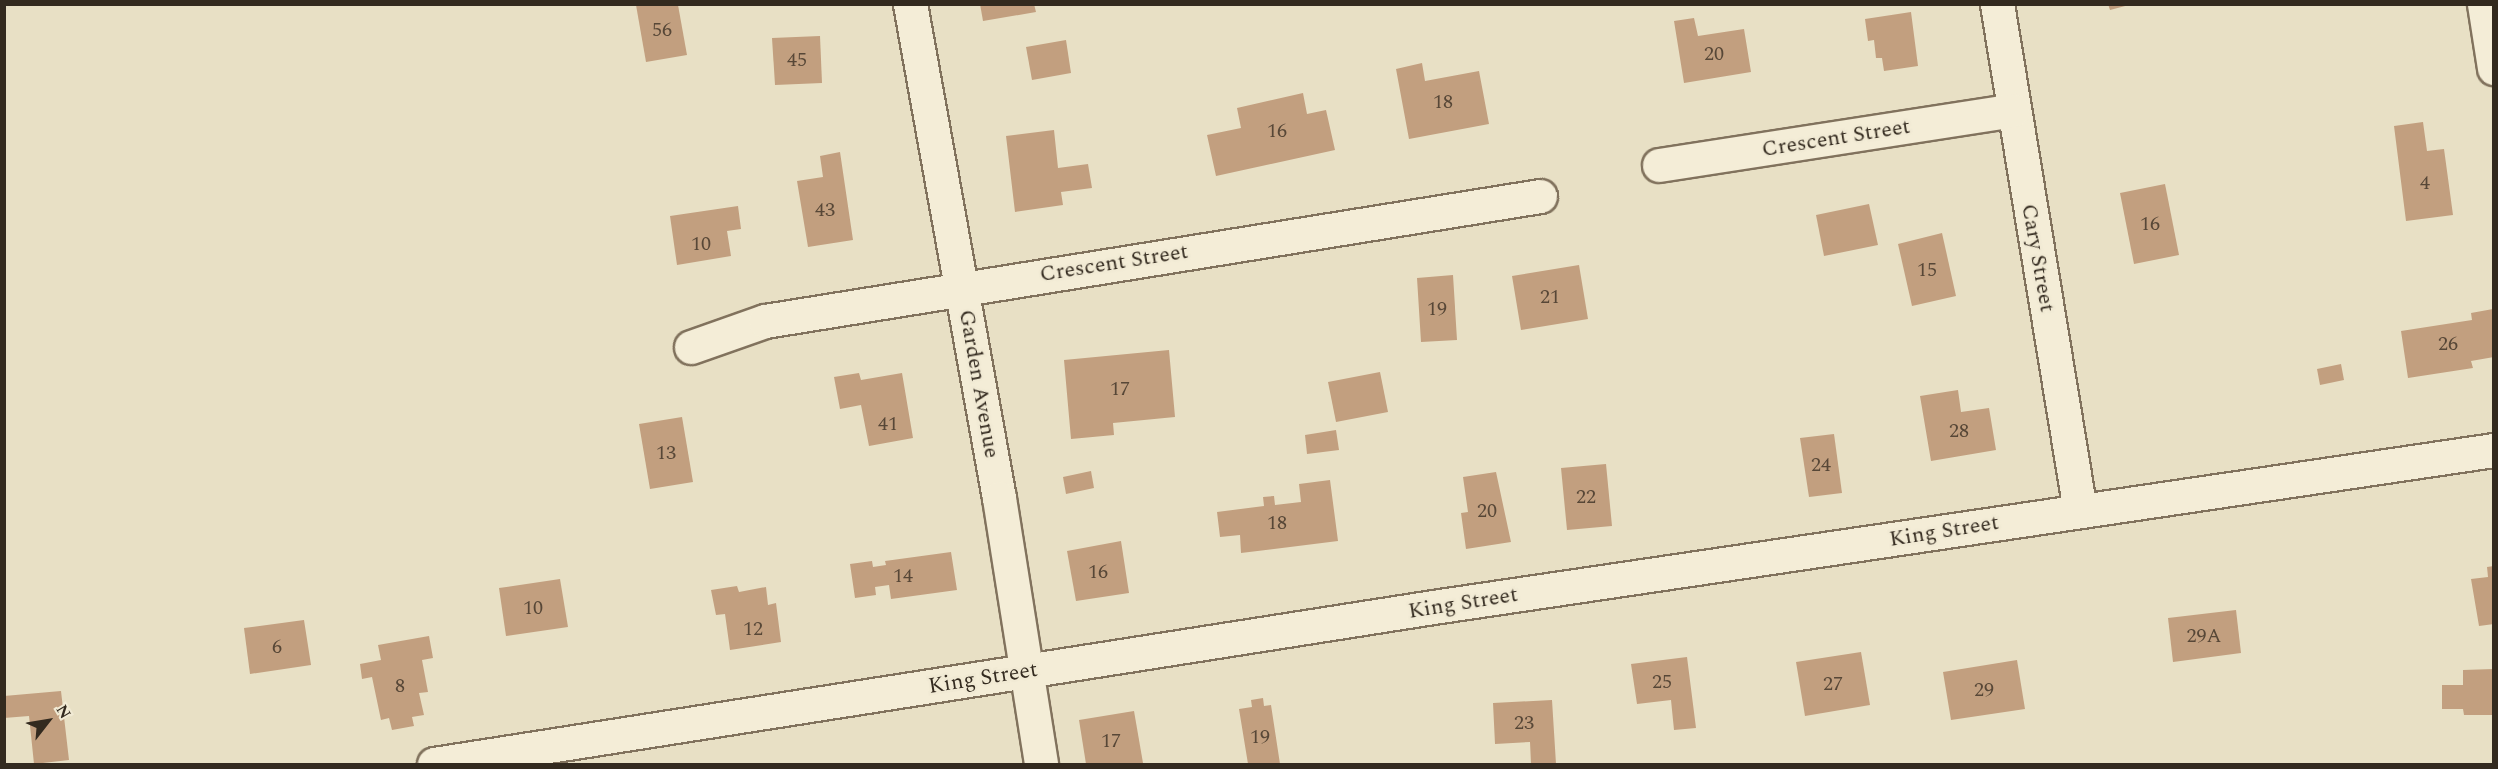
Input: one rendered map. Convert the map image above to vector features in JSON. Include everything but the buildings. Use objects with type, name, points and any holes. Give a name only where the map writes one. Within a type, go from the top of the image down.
[{"type":"street","name":"Garden Avenue","points":[[910,4],[1028,671],[1041,765]]},
{"type":"street","name":"Cary Street","points":[[1997,4],[2080,511]]},
{"type":"street","points":[[2484,4],[2492,51]]},
{"type":"street","name":"Crescent Street","points":[[1659,165],[2013,110]]},
{"type":"street","name":"Crescent Street","points":[[691,347],[754,323],[1540,195]]},
{"type":"street","name":"King Street","points":[[434,765],[1028,671],[2493,450]]}]
